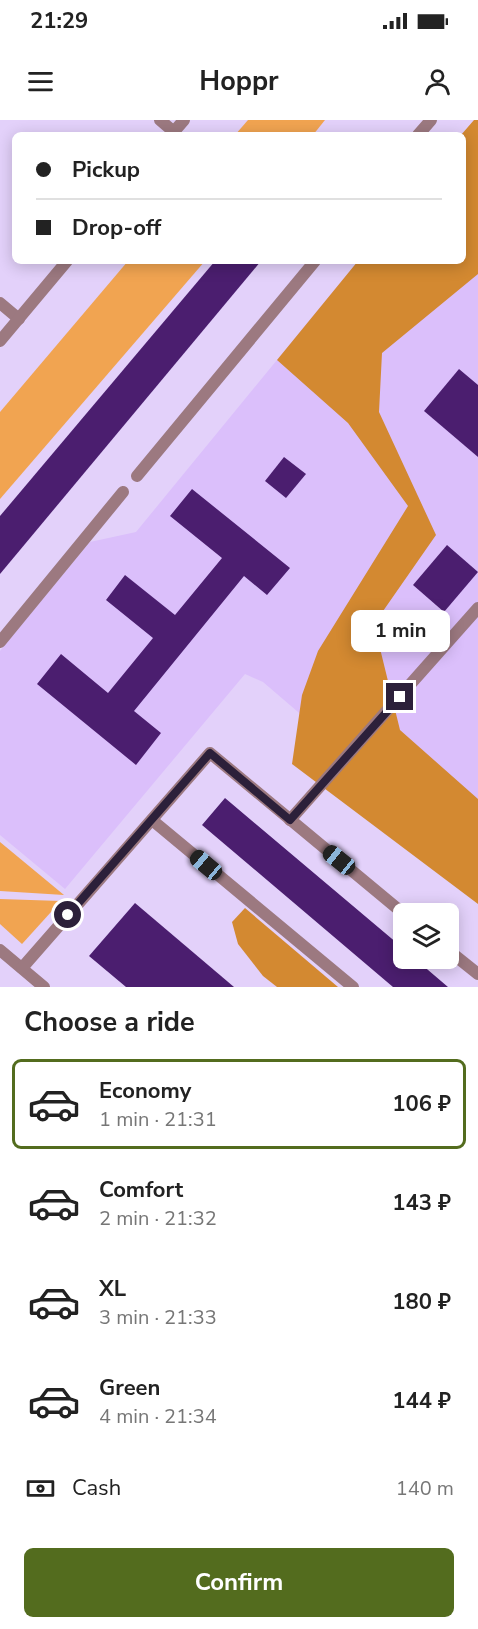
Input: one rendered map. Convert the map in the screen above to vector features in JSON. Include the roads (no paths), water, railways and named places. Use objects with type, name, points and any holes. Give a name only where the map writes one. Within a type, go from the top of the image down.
[{"type":"street","points":[[160,120],[171,132]]},
{"type":"street","points":[[175,132],[184,120]]},
{"type":"street","points":[[421,132],[431,120]]},
{"type":"street","points":[[0,341],[65,264]]},
{"type":"street","points":[[137,476],[313,264]]},
{"type":"street","points":[[0,303],[19,319]]},
{"type":"street","points":[[0,642],[123,492]]},
{"type":"street","points":[[290,820],[478,608]]},
{"type":"street","points":[[22,968],[210,753],[393,905]]},
{"type":"street","points":[[152,819],[353,987]]},
{"type":"street","points":[[0,950],[44,987]]},
{"type":"street","points":[[459,959],[478,974]]}]
